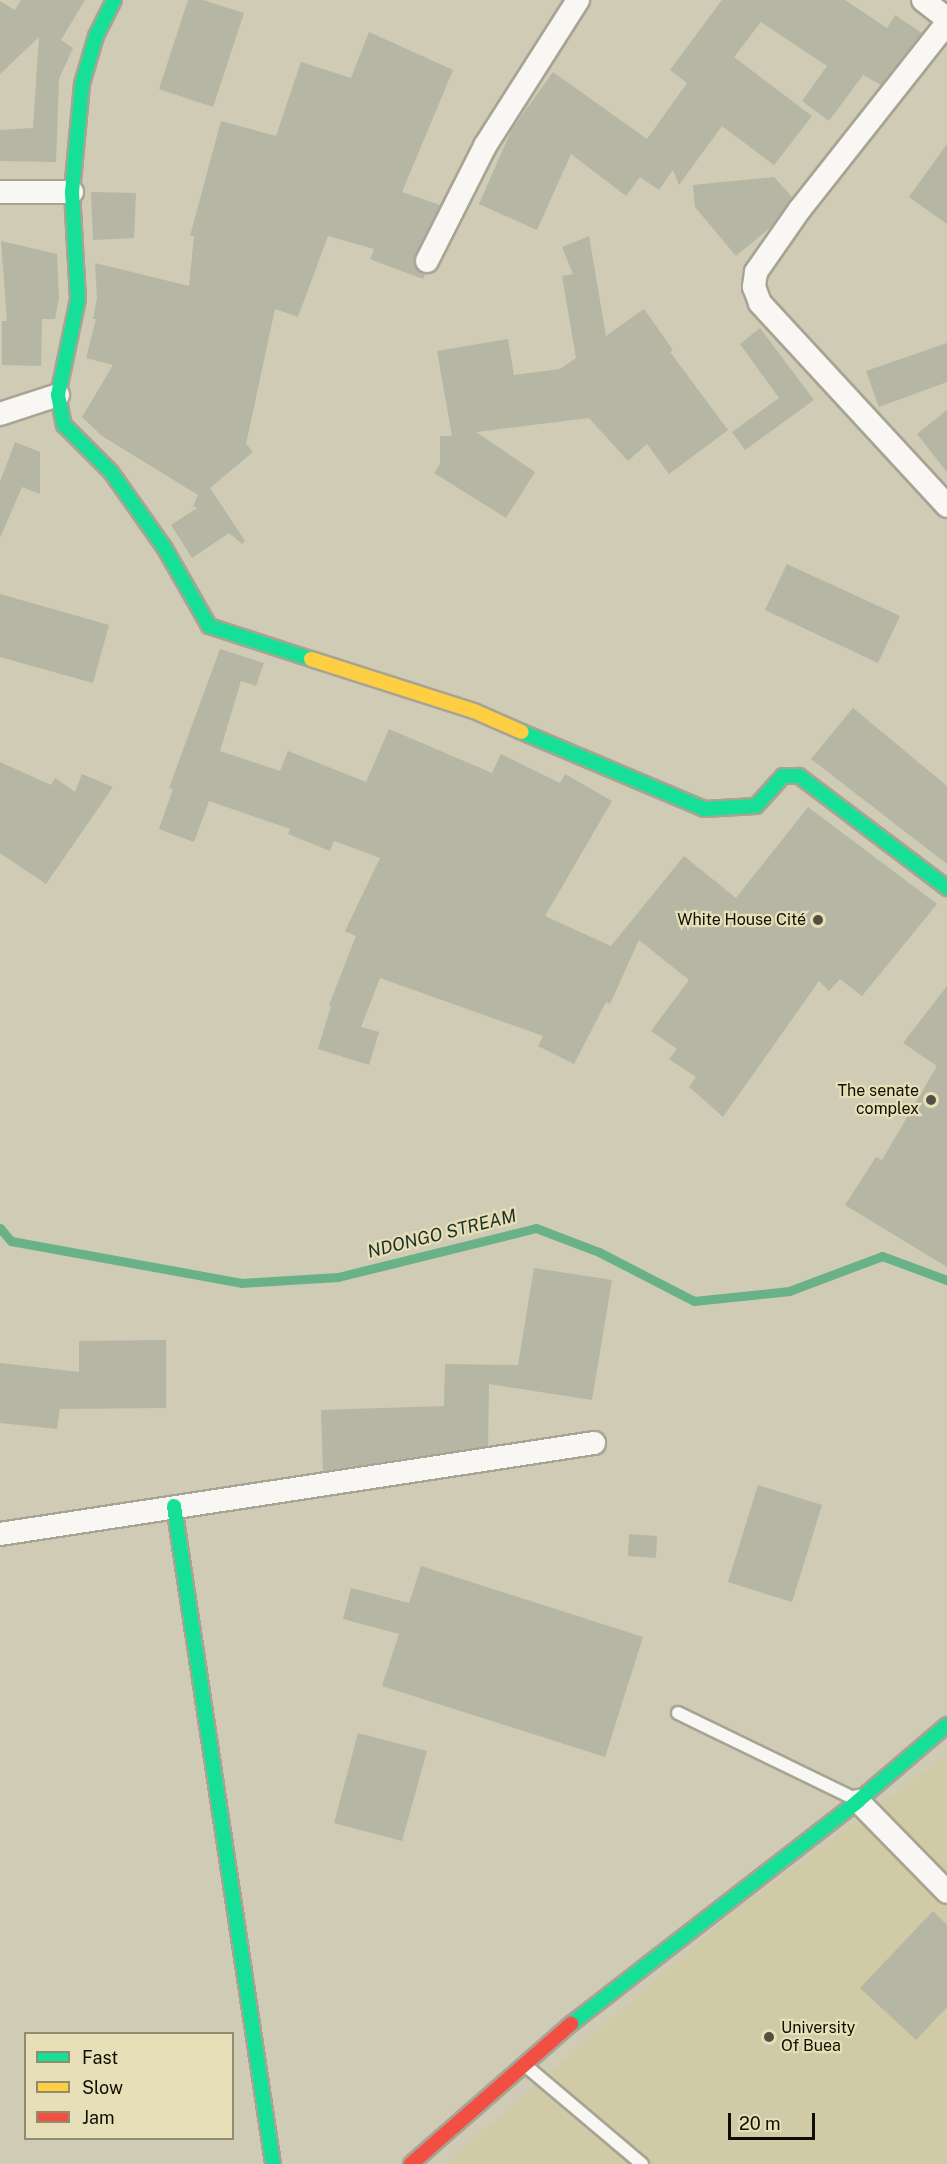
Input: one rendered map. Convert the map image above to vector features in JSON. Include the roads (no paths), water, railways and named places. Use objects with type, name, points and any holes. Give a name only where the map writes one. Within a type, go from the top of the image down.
[{"type":"street","points":[[114,0],[96,36],[82,84],[72,192],[78,299],[58,395],[64,425],[111,472],[164,547],[209,626],[474,711],[675,800],[704,809],[756,806],[783,776],[799,776],[947,888]]},
{"type":"street","points":[[427,261],[485,146],[578,0]]},
{"type":"street","points":[[923,0],[947,21],[800,210],[756,272],[754,287],[760,303],[947,506]]},
{"type":"street","points":[[0,192],[72,192]]},
{"type":"street","points":[[0,414],[58,395]]},
{"type":"street","points":[[0,1534],[594,1443]]},
{"type":"street","points":[[174,1506],[273,2164]]},
{"type":"street","points":[[411,2164],[592,2006],[858,1801],[947,1725]]},
{"type":"street","points":[[858,1801],[947,1892]]},
{"type":"lane","points":[[678,1713],[858,1801]]},
{"type":"lane","points":[[524,2065],[642,2164]]},
{"type":"waterway","name":"NDONGO STREAM","points":[[0,1228],[11,1241],[241,1283],[338,1277],[536,1228],[599,1252],[694,1301],[789,1291],[882,1256],[947,1280]]},
{"type":"place","name":"White House Cité","points":[[818,920]]},
{"type":"place","name":"The senate complex","points":[[931,1100]]},
{"type":"place","name":"University Of Buea","points":[[769,2037]]}]
